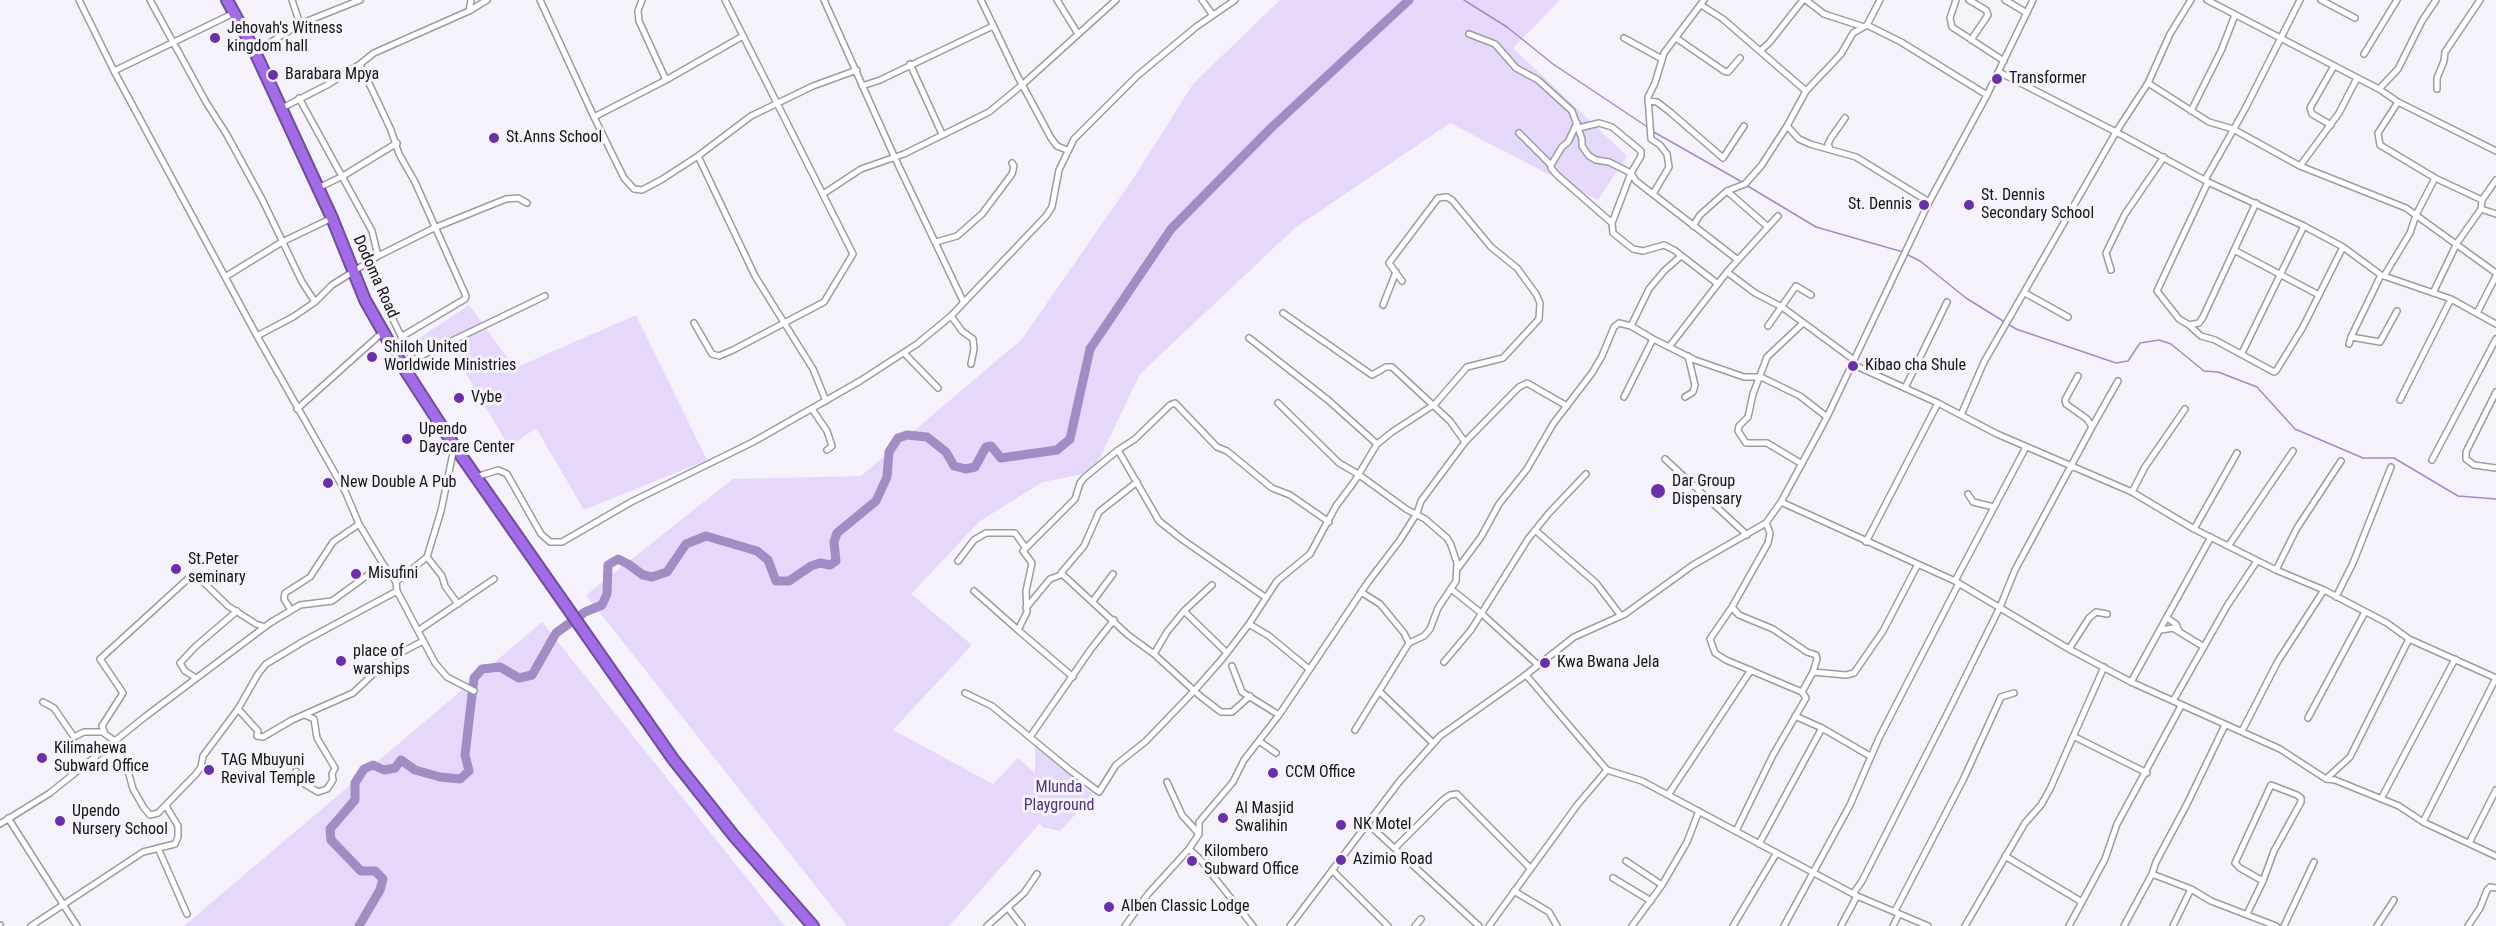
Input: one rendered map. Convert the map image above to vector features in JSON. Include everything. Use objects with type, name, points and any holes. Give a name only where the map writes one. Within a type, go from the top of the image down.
[{"type":"highway","name":"Dodoma Road","points":[[227,0],[282,108],[354,272],[402,365],[455,447],[702,797],[813,926]]},
{"type":"street","points":[[79,0],[114,71],[225,277],[345,491],[359,524],[396,582],[398,591],[423,641],[443,674],[474,691]]},
{"type":"street","points":[[150,0],[233,145],[302,282],[315,302]]},
{"type":"street","points":[[292,0],[300,24]]},
{"type":"street","points":[[255,52],[300,24],[360,0]]},
{"type":"street","points":[[469,11],[471,0]]},
{"type":"street","points":[[282,108],[360,64],[374,53],[469,11],[487,0]]},
{"type":"street","points":[[540,0],[619,170],[634,189],[642,190],[655,183],[698,156],[735,126],[778,102],[857,70]]},
{"type":"street","points":[[642,0],[638,18],[666,80]]},
{"type":"street","points":[[694,323],[712,354],[719,356],[824,302],[853,254],[725,0]]},
{"type":"street","points":[[825,0],[894,156],[963,301]]},
{"type":"street","points":[[981,0],[1022,85],[1054,142],[1067,150]]},
{"type":"street","points":[[1057,0],[1078,33]]},
{"type":"street","points":[[823,194],[861,169],[904,154],[989,112],[1034,75],[1116,0]]},
{"type":"street","points":[[1202,0],[1212,14]]},
{"type":"street","points":[[476,477],[498,470],[507,474],[541,534],[549,542],[562,542],[631,502],[753,442],[904,353],[951,316],[1046,216],[1052,207],[1059,170],[1074,139],[1137,76],[1212,14],[1235,0]]},
{"type":"street","points":[[1760,51],[1805,0],[1818,6],[1824,14],[1864,25],[1901,42],[1987,95]]},
{"type":"street","points":[[1693,226],[1700,215],[1727,191],[1745,184],[1761,166],[1806,91],[1833,64],[1853,33],[1864,25],[1880,0]]},
{"type":"street","points":[[1956,0],[1950,23],[1957,32],[2004,61]]},
{"type":"street","points":[[1969,0],[1986,10],[1988,15],[1971,40]]},
{"type":"street","points":[[2005,0],[2027,13]]},
{"type":"street","points":[[1299,926],[1292,923],[1367,823],[1433,743],[1574,637],[1642,604],[1693,565],[1766,523],[1827,417],[1929,202],[1999,72],[2033,0]]},
{"type":"street","points":[[1961,415],[1984,362],[2116,132],[2148,83],[2170,34],[2191,0]]},
{"type":"street","points":[[2207,0],[2379,88],[2398,102],[2496,151]]},
{"type":"street","points":[[2300,0],[2207,181],[2157,291],[2179,319],[2201,336],[2242,353],[2274,372],[2319,295],[2343,247]]},
{"type":"street","points":[[2364,54],[2397,0]]},
{"type":"street","points":[[2379,88],[2398,69],[2422,21],[2436,0]]},
{"type":"street","points":[[2437,88],[2437,78],[2445,52],[2480,0]]},
{"type":"street","points":[[2325,1],[2355,18]]},
{"type":"street","points":[[1653,194],[1669,167],[1667,154],[1651,139],[1648,101],[1662,59],[1703,3],[1806,91]]},
{"type":"street","points":[[114,71],[235,13]]},
{"type":"street","points":[[2191,111],[2221,51],[2235,15]]},
{"type":"street","points":[[862,86],[880,80],[993,26]]},
{"type":"street","points":[[1469,34],[1495,44],[1516,68],[1538,80],[1572,111],[1582,146],[1589,156],[1596,160],[1609,162],[1631,173],[1636,181],[1738,260]]},
{"type":"street","points":[[594,117],[666,80],[742,36]]},
{"type":"street","points":[[1624,38],[1662,59]]},
{"type":"street","points":[[1676,38],[1728,72],[1740,58]]},
{"type":"street","points":[[360,64],[397,143],[399,154],[415,182],[465,298],[401,337]]},
{"type":"street","points":[[910,64],[942,134]]},
{"type":"street","points":[[2331,125],[2312,114],[2310,108],[2334,66]]},
{"type":"street","points":[[1999,72],[2207,181],[2304,226],[2343,247],[2382,275],[2451,299],[2496,324]]},
{"type":"street","points":[[1017,75],[1034,75]]},
{"type":"street","points":[[2300,166],[2331,125],[2357,78]]},
{"type":"street","points":[[2148,83],[2209,122],[2233,129],[2300,166],[2387,199],[2416,215],[2457,243],[2496,275],[2476,313]]},
{"type":"street","points":[[299,99],[372,231],[378,256]]},
{"type":"street","points":[[1648,101],[1657,102],[1670,111],[1723,158],[1744,126]]},
{"type":"street","points":[[2398,102],[2378,133],[2380,145],[2387,152],[2434,178],[2482,200]]},
{"type":"street","points":[[1830,149],[1828,144],[1845,118]]},
{"type":"street","points":[[1551,165],[1578,126],[1599,123],[1612,127],[1638,147],[1641,156],[1631,173],[1612,223],[1613,233],[1633,249],[1643,250],[1664,245],[1674,250],[1718,284]]},
{"type":"street","points":[[1787,126],[1799,139],[1856,157],[1929,202]]},
{"type":"street","points":[[1519,134],[1551,165],[1557,175],[1612,223]]},
{"type":"street","points":[[318,188],[343,176],[397,143]]},
{"type":"street","points":[[698,156],[755,276],[813,369],[826,401]]},
{"type":"street","points":[[2111,270],[2106,253],[2125,214],[2164,157]]},
{"type":"street","points":[[936,242],[957,236],[982,214],[1012,174],[1014,166],[1012,163]]},
{"type":"street","points":[[2349,344],[2382,275],[2410,233],[2416,215],[2433,185],[2434,178]]},
{"type":"street","points":[[2433,293],[2457,243],[2481,209],[2482,200],[2496,180]]},
{"type":"street","points":[[1727,191],[1768,227]]},
{"type":"street","points":[[965,693],[992,706],[1099,792],[1116,765],[1146,741],[1194,691],[1249,624],[1277,581],[1310,554],[1336,506],[1377,444],[1433,405],[1467,367],[1503,358],[1539,318],[1540,303],[1517,268],[1491,247],[1447,197],[1438,198],[1391,259],[1389,265],[1402,281]]},
{"type":"street","points":[[257,336],[293,317],[315,302],[332,285],[378,256],[434,228],[506,198],[518,198],[527,203]]},
{"type":"street","points":[[2189,325],[2199,323],[2203,317],[2256,203]]},
{"type":"street","points":[[2481,209],[2496,214]]},
{"type":"street","points":[[1669,347],[1727,272],[1778,216]]},
{"type":"street","points":[[225,277],[282,242],[332,218]]},
{"type":"street","points":[[2242,353],[2304,226]]},
{"type":"street","points":[[2234,250],[2319,295]]},
{"type":"street","points":[[1631,326],[1649,289],[1681,256]]},
{"type":"street","points":[[366,265],[413,360]]},
{"type":"street","points":[[1383,304],[1396,272]]},
{"type":"street","points":[[1727,272],[1755,293],[1782,307],[1853,362],[2026,447],[2132,492],[2194,529],[2276,570],[2324,590],[2387,623],[2409,639],[2496,678],[2423,822]]},
{"type":"street","points":[[1768,326],[1796,286],[1811,295]]},
{"type":"street","points":[[2025,293],[2068,317]]},
{"type":"street","points":[[402,365],[546,296]]},
{"type":"street","points":[[2400,400],[2451,299]]},
{"type":"street","points":[[1905,388],[1947,302]]},
{"type":"street","points":[[2351,337],[2380,342],[2397,311]]},
{"type":"street","points":[[1282,312],[1372,375],[1386,367],[1392,367],[1450,421],[1465,441]]},
{"type":"street","points":[[951,316],[962,331],[973,339],[971,364]]},
{"type":"street","points":[[1458,568],[1481,537],[1491,516],[1527,469],[1553,424],[1602,356],[1616,325],[1622,323],[1631,326],[1688,356],[1744,376],[1761,377],[1800,396],[1827,417]]},
{"type":"street","points":[[1802,324],[1767,357],[1753,394],[1748,417],[1739,426],[1740,436],[1746,443],[1767,443],[1802,464]]},
{"type":"street","points":[[297,409],[383,332]]},
{"type":"street","points":[[1249,338],[1328,400],[1377,444]]},
{"type":"street","points":[[1624,397],[1653,339]]},
{"type":"street","points":[[2432,460],[2496,339]]},
{"type":"street","points":[[904,353],[938,388]]},
{"type":"street","points":[[1685,398],[1693,392],[1695,385],[1688,356]]},
{"type":"street","points":[[2078,376],[2065,400],[2066,404],[2087,419],[2092,427]]},
{"type":"street","points":[[1841,926],[2000,607],[2015,570],[2118,381]]},
{"type":"street","points":[[1125,926],[1148,894],[1189,849],[1198,834],[1199,822],[1228,789],[1244,759],[1279,715],[1361,592],[1400,540],[1417,513],[1421,501],[1465,441],[1519,387],[1527,382],[1567,406]]},
{"type":"street","points":[[2496,392],[2466,452],[2466,459],[2469,463],[2480,467],[2496,468]]},
{"type":"street","points":[[1018,630],[1027,612],[1027,585],[1032,563],[1023,551],[1025,547],[1075,499],[1084,478],[1135,439],[1170,405],[1175,403],[1217,447],[1227,451],[1272,488],[1290,495],[1329,522]]},
{"type":"street","points":[[1278,403],[1339,463],[1406,509],[1417,513],[1447,538],[1456,556],[1458,575],[1438,608],[1430,629],[1424,636],[1409,643],[1355,730]]},
{"type":"street","points":[[1866,542],[1938,403]]},
{"type":"street","points":[[812,409],[827,431],[832,446],[827,450]]},
{"type":"street","points":[[2132,492],[2145,467],[2185,409]]},
{"type":"street","points":[[396,582],[427,557],[441,511],[455,447]]},
{"type":"street","points":[[1784,926],[1851,805],[1870,756],[2026,447]]},
{"type":"street","points":[[1118,450],[1159,521],[1265,597]]},
{"type":"street","points":[[2229,545],[2293,452]]},
{"type":"street","points":[[2194,529],[2237,453]]},
{"type":"street","points":[[1665,459],[1747,535]]},
{"type":"street","points":[[2276,570],[2297,528],[2341,461]]},
{"type":"street","points":[[2336,597],[2353,563],[2391,467]]},
{"type":"street","points":[[1444,662],[1471,630],[1519,551],[1586,474]]},
{"type":"street","points":[[1026,608],[1050,579],[1061,575],[1061,572],[1084,546],[1099,512],[1137,482]]},
{"type":"street","points":[[1968,494],[1974,502],[1994,507]]},
{"type":"street","points":[[1780,502],[1957,582],[2069,649],[2131,682],[2280,749],[2326,779],[2335,780],[2399,806],[2423,822],[2496,856]]},
{"type":"street","points":[[1736,831],[1806,698],[1802,692],[1717,656],[1710,641],[1768,543],[1770,533],[1766,523]]},
{"type":"street","points":[[291,610],[284,599],[285,592],[310,577],[333,542],[359,524]]},
{"type":"street","points":[[1535,530],[1596,583],[1621,616]]},
{"type":"street","points":[[958,561],[974,540],[986,533],[1015,533],[1025,547]]},
{"type":"street","points":[[2131,682],[2211,537]]},
{"type":"street","points":[[427,557],[442,576],[445,586],[458,604]]},
{"type":"street","points":[[2173,701],[2227,606],[2257,561]]},
{"type":"street","points":[[0,824],[50,793],[113,742],[265,627],[300,605],[332,601],[383,564]]},
{"type":"street","points":[[1813,672],[1846,675],[1854,673],[1883,631],[1918,564]]},
{"type":"street","points":[[1093,601],[1113,574]]},
{"type":"street","points":[[265,627],[256,624],[225,603],[196,575],[191,576],[144,617],[100,659],[123,693],[115,708],[103,722],[104,732],[113,742],[128,771],[133,789],[146,812],[154,815],[166,806],[196,774],[203,756],[238,709],[258,674],[275,657],[398,591]]},
{"type":"street","points":[[1061,575],[1093,601],[1128,635],[1154,654],[1218,710],[1228,713],[1240,707],[1250,696]]},
{"type":"street","points":[[419,630],[494,579]]},
{"type":"street","points":[[1154,654],[1167,632],[1184,611],[1212,585]]},
{"type":"street","points":[[1451,589],[1538,665]]},
{"type":"street","points":[[2242,731],[2278,661],[2324,590]]},
{"type":"street","points":[[974,591],[1073,677]]},
{"type":"street","points":[[1361,592],[1380,604],[1404,633],[1409,643]]},
{"type":"street","points":[[1732,607],[1739,615],[1773,629],[1807,652],[1816,655],[1813,672],[1802,692]]},
{"type":"street","points":[[196,678],[185,671],[180,663],[237,611]]},
{"type":"street","points":[[1184,611],[1226,652]]},
{"type":"street","points":[[2069,649],[2089,618],[2096,612],[2107,614]]},
{"type":"street","points":[[2308,718],[2364,612]]},
{"type":"street","points":[[2167,618],[2175,624],[2179,632]]},
{"type":"street","points":[[1030,737],[1114,620]]},
{"type":"street","points":[[1249,624],[1269,636],[1309,669]]},
{"type":"street","points":[[2159,631],[2171,627],[2204,647]]},
{"type":"street","points":[[2326,779],[2350,757],[2409,639]]},
{"type":"street","points":[[238,709],[258,731],[259,738],[353,693],[389,659],[423,641]]},
{"type":"street","points":[[2381,799],[2455,659]]},
{"type":"street","points":[[1232,666],[1236,670],[1239,688],[1279,715]]},
{"type":"street","points":[[1965,926],[2025,823],[2041,805],[2075,737],[2104,667]]},
{"type":"street","points":[[1668,795],[1751,670]]},
{"type":"street","points":[[1526,675],[1607,770],[1632,777],[1855,895],[1928,926]]},
{"type":"street","points":[[1380,692],[1433,743]]},
{"type":"street","points":[[1893,926],[1897,913],[1964,778],[2001,697],[2014,693]]},
{"type":"street","points":[[43,702],[54,708],[74,737],[84,732],[104,732]]},
{"type":"street","points":[[2069,926],[2105,859],[2117,824],[2181,706]]},
{"type":"street","points":[[296,771],[303,783],[318,792],[327,789],[333,780],[332,774],[335,768],[317,738],[314,719],[305,715]]},
{"type":"street","points":[[1795,716],[1822,728],[1870,756]]},
{"type":"street","points":[[2124,926],[2225,725]]},
{"type":"street","points":[[1759,844],[1822,728]]},
{"type":"street","points":[[2075,737],[2147,772]]},
{"type":"street","points":[[1259,741],[1276,753]]},
{"type":"street","points":[[1499,926],[1491,924],[1578,804],[1607,770]]},
{"type":"street","points":[[1167,782],[1182,815],[1198,834]]},
{"type":"street","points":[[2247,914],[2263,881],[2282,836],[2301,802],[2301,798],[2297,795],[2271,785],[2235,862],[2240,868],[2263,881]]},
{"type":"street","points":[[2469,843],[2496,790]]},
{"type":"street","points":[[1395,848],[1443,800],[1450,795],[1457,794],[1530,868]]},
{"type":"street","points":[[31,926],[142,852],[171,846],[178,837],[177,823],[166,806]]},
{"type":"street","points":[[1632,926],[1662,885],[1687,842],[1699,811]]},
{"type":"street","points":[[8,818],[77,926]]},
{"type":"street","points":[[1367,823],[1479,926]]},
{"type":"street","points":[[158,848],[188,914]]},
{"type":"street","points":[[1189,849],[1200,858],[1253,926]]},
{"type":"street","points":[[1744,926],[1735,924],[1776,855]]},
{"type":"street","points":[[2006,856],[2082,902]]},
{"type":"street","points":[[1626,861],[1662,885]]},
{"type":"street","points":[[2284,926],[2314,862]]},
{"type":"street","points":[[1332,870],[1388,926]]},
{"type":"street","points":[[987,926],[1024,893],[1036,874]]},
{"type":"street","points":[[2152,874],[2191,889],[2211,901],[2276,926]]},
{"type":"street","points":[[1613,878],[1651,901]]},
{"type":"street","points":[[2468,926],[2480,908],[2487,890],[2490,887],[2496,888]]},
{"type":"street","points":[[2173,926],[2191,889]]},
{"type":"street","points":[[1514,891],[1549,912],[1557,926]]},
{"type":"street","points":[[2377,926],[2394,900]]},
{"type":"street","points":[[1008,908],[1022,926]]},
{"type":"street","points":[[1415,926],[1421,919]]},
{"type":"green space","name":"Mlunda Playground","points":[[1280,0],[1560,0],[1513,48],[1627,156],[1598,200],[1450,123],[1295,228],[1140,374],[1093,472],[1043,482],[980,521],[911,594],[972,645],[893,730],[993,784],[1018,758],[1035,773],[1035,743],[1093,795],[1060,831],[1042,827],[1040,823],[949,926],[847,926],[586,595],[733,479],[861,476],[1022,339],[1133,179],[1193,84]]},
{"type":"green space","points":[[469,305],[515,368],[636,315],[707,460],[584,510],[536,428],[509,447],[450,346],[419,368],[409,352],[418,339]]},
{"type":"green space","points":[[542,622],[785,926],[184,926]]},
{"type":"waterway","points":[[359,926],[380,890],[383,879],[375,871],[361,871],[331,840],[330,829],[355,800],[355,783],[364,769],[373,765],[384,770],[395,768],[401,760],[415,770],[440,777],[460,779],[469,771],[465,755],[474,678],[482,669],[500,667],[519,678],[532,675],[556,633],[585,612],[602,605],[607,594],[608,565],[618,559],[643,575],[652,577],[667,572],[686,544],[706,536],[757,551],[768,560],[776,581],[789,581],[811,566],[820,563],[830,565],[836,561],[834,542],[837,533],[876,501],[887,477],[889,452],[898,438],[907,435],[927,437],[946,452],[954,466],[966,469],[975,467],[986,447],[991,446],[1001,458],[1057,450],[1070,439],[1090,349],[1171,229],[1271,128],[1409,0]]},
{"type":"waterway","points":[[1464,0],[1507,27],[1553,64],[1649,128]]},
{"type":"waterway","points":[[1652,131],[1742,182]]},
{"type":"waterway","points":[[1746,185],[1816,227],[1903,252]]},
{"type":"waterway","points":[[1906,254],[1920,261],[1966,298],[2016,329],[2116,363],[2128,361],[2140,343],[2159,340],[2171,344],[2204,371],[2218,372],[2257,387],[2295,429],[2363,458],[2394,458],[2458,496],[2496,499]]},
{"type":"place","name":"Jehovah's Witness kingdom hall","points":[[215,38]]},
{"type":"place","name":"Barabara Mpya","points":[[273,75]]},
{"type":"place","name":"Transformer","points":[[1997,79]]},
{"type":"place","name":"St.Anns School","points":[[494,138]]},
{"type":"place","name":"St. Dennis","points":[[1924,205]]},
{"type":"place","name":"St. Dennis Secondary School","points":[[1969,205]]},
{"type":"place","name":"Shiloh United Worldwide Ministries","points":[[372,357]]},
{"type":"place","name":"Kibao cha Shule","points":[[1853,366]]},
{"type":"place","name":"Vybe","points":[[459,398]]},
{"type":"place","name":"Upendo Daycare Center","points":[[407,439]]},
{"type":"place","name":"New Double A Pub","points":[[328,483]]},
{"type":"place","name":"Dar Group Dispensary","points":[[1658,491]]},
{"type":"place","name":"St.Peter seminary","points":[[176,569]]},
{"type":"place","name":"Misufini","points":[[356,574]]},
{"type":"place","name":"place of warships","points":[[341,661]]},
{"type":"place","name":"Kwa Bwana Jela","points":[[1545,663]]},
{"type":"place","name":"Kilimahewa Subward Office","points":[[42,758]]},
{"type":"place","name":"TAG Mbuyuni Revival Temple","points":[[209,770]]},
{"type":"place","name":"CCM Office","points":[[1273,773]]},
{"type":"place","name":"Al Masjid Swalihin","points":[[1223,818]]},
{"type":"place","name":"Upendo Nursery School","points":[[60,821]]},
{"type":"place","name":"NK Motel","points":[[1341,825]]},
{"type":"place","name":"Azimio Road","points":[[1341,860]]},
{"type":"place","name":"Kilombero Subward Office","points":[[1192,861]]},
{"type":"place","name":"Alben Classic Lodge","points":[[1109,907]]}]
